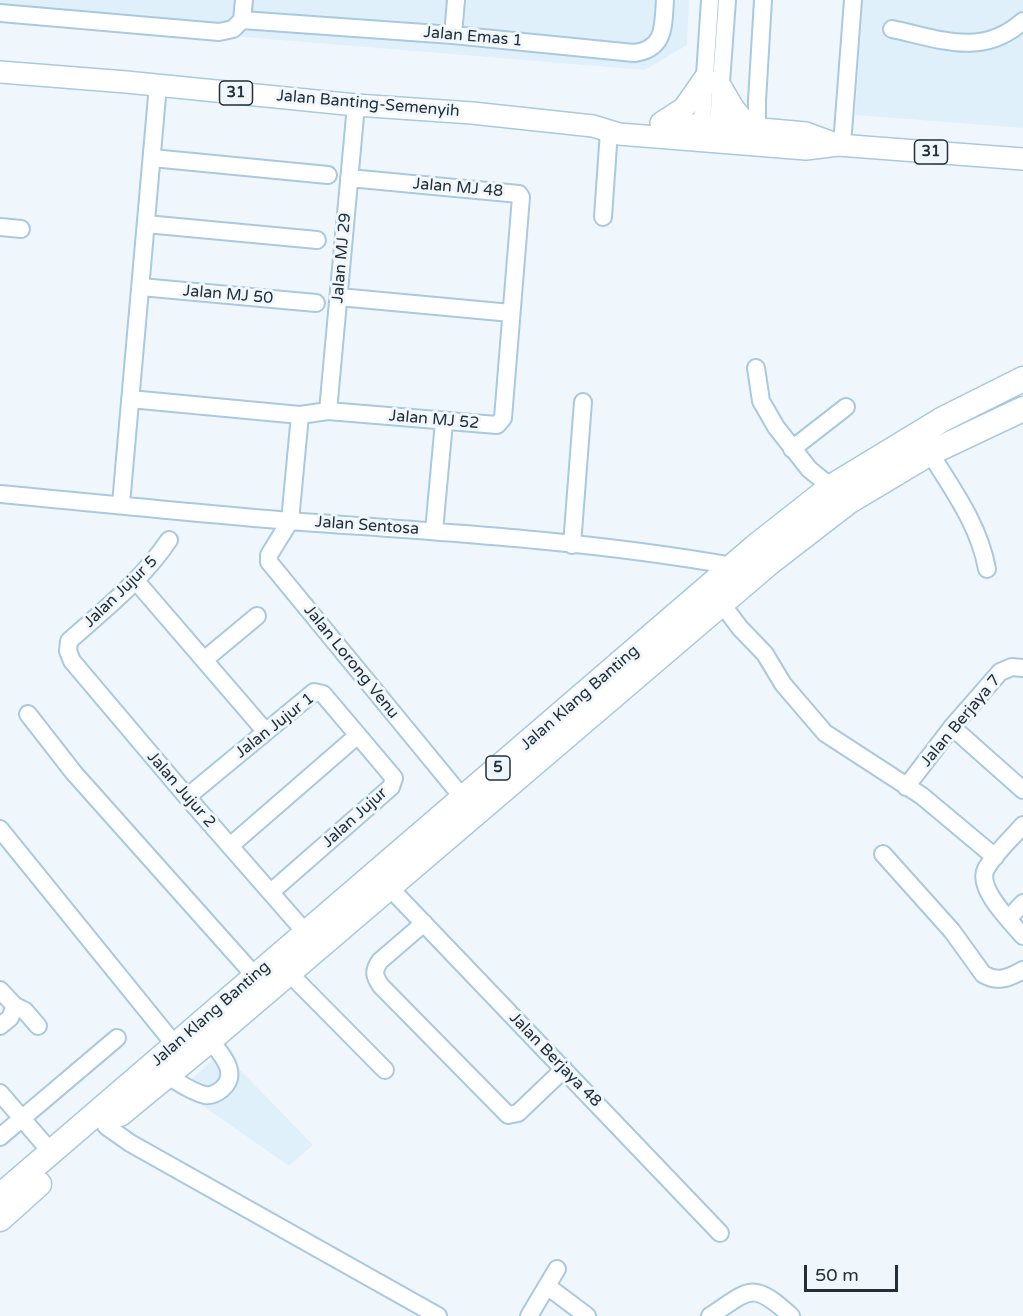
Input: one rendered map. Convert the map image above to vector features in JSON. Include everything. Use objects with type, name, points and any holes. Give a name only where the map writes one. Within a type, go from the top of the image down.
[{"type":"highway","name":"Jalan Klang Banting","points":[[0,1196],[733,566],[831,487],[944,419],[1023,379]]},
{"type":"highway","name":"Jalan Klang Banting","points":[[0,1219],[166,1075],[210,1040],[296,980],[389,887],[769,563],[848,502],[930,453],[1023,409]]},
{"type":"main road","name":"Jalan Banting-Semenyih","points":[[0,72],[356,105],[472,113],[601,128],[619,134],[709,133],[754,128],[806,133],[840,145]]},
{"type":"main road","points":[[661,123],[684,108],[713,83],[734,109],[754,128]]},
{"type":"main road","name":"Jalan Banting-Semenyih","points":[[601,128],[619,120],[661,123],[806,149],[840,145],[1023,159]]},
{"type":"street","points":[[0,13],[219,32],[233,29],[242,20],[244,0]]},
{"type":"street","points":[[453,35],[456,0]]},
{"type":"street","name":"Jalan Emas 1","points":[[242,20],[453,35],[634,53],[642,52],[655,45],[660,38],[663,29],[665,0]]},
{"type":"street","points":[[710,0],[713,83]]},
{"type":"street","points":[[709,133],[713,83],[727,0]]},
{"type":"street","points":[[754,128],[763,0]]},
{"type":"street","points":[[840,145],[853,0]]},
{"type":"street","points":[[892,29],[964,45],[993,41],[1023,21]]},
{"type":"street","points":[[121,504],[158,85]]},
{"type":"street","name":"Jalan MJ 29","points":[[328,411],[356,105]]},
{"type":"street","points":[[601,128],[603,218]]},
{"type":"street","points":[[152,158],[328,175]]},
{"type":"street","name":"Jalan MJ 48","points":[[349,178],[519,194],[511,313]]},
{"type":"street","points":[[146,224],[317,240]]},
{"type":"street","points":[[0,228],[21,229]]},
{"type":"street","name":"Jalan MJ 50","points":[[141,287],[316,303]]},
{"type":"street","points":[[339,297],[511,313]]},
{"type":"street","name":"Jalan MJ 52","points":[[300,415],[328,411],[497,425],[503,418],[511,313]]},
{"type":"street","points":[[756,368],[761,401],[792,449],[809,469],[831,487]]},
{"type":"street","points":[[130,399],[300,415],[290,520]]},
{"type":"street","points":[[572,545],[583,402]]},
{"type":"street","points":[[792,449],[846,407]]},
{"type":"street","points":[[434,531],[444,422]]},
{"type":"street","points":[[930,453],[974,525],[983,549],[987,569]]},
{"type":"street","name":"Jalan Sentosa","points":[[0,494],[434,531],[677,556],[733,566]]},
{"type":"street","name":"Jalan Lorong Venu","points":[[290,520],[269,555],[269,562],[463,798]]},
{"type":"street","name":"Jalan Jujur 5","points":[[69,641],[136,581],[154,562],[169,540]]},
{"type":"street","points":[[136,581],[266,732]]},
{"type":"street","points":[[722,603],[740,628],[765,654],[783,684],[825,733],[922,796],[995,857]]},
{"type":"street","points":[[204,660],[257,616]]},
{"type":"street","name":"Jalan Jujur 2","points":[[69,641],[68,651],[72,662],[306,933]]},
{"type":"street","name":"Jalan Berjaya 7","points":[[906,787],[952,727],[1000,672],[1012,667],[1023,668]]},
{"type":"street","name":"Jalan Jujur 1","points":[[187,797],[314,692],[323,694],[358,735]]},
{"type":"street","points":[[28,714],[74,773],[255,976]]},
{"type":"street","points":[[952,727],[1023,790]]},
{"type":"street","points":[[230,846],[358,735]]},
{"type":"street","name":"Jalan Jujur","points":[[271,892],[391,787],[394,778],[358,735]]},
{"type":"street","points":[[1023,825],[985,871],[984,882],[990,896],[1023,936]]},
{"type":"street","points":[[0,830],[175,1045]]},
{"type":"street","points":[[883,854],[952,931],[983,974],[998,980],[1023,970]]},
{"type":"street","name":"Jalan Berjaya 48","points":[[389,887],[720,1233]]},
{"type":"street","points":[[1008,919],[1023,903]]},
{"type":"street","points":[[424,923],[376,967],[375,978],[381,986],[508,1114],[518,1113],[564,1070]]},
{"type":"street","points":[[296,980],[385,1070]]},
{"type":"street","points":[[0,990],[15,1006],[25,1011],[38,1026]]},
{"type":"street","points":[[0,1026],[10,1018],[15,1006]]},
{"type":"street","points":[[0,1137],[117,1038]]},
{"type":"street","points":[[166,1075],[203,1094],[210,1095],[218,1092],[226,1085],[229,1066],[210,1040]]},
{"type":"street","points":[[0,1093],[51,1152]]},
{"type":"street","points":[[106,1126],[150,1155],[438,1316]]},
{"type":"street","points":[[529,1316],[557,1269]]},
{"type":"street","points":[[547,1286],[588,1316]]},
{"type":"street","points":[[710,1316],[746,1293],[758,1292],[773,1300],[791,1316]]},
{"type":"shaded area","points":[[0,0],[689,0],[687,45],[645,70],[0,17]]},
{"type":"shaded area","points":[[863,0],[1023,0],[1023,128],[855,115]]},
{"type":"shaded area","points":[[222,1051],[313,1145],[289,1166],[180,1090]]}]
